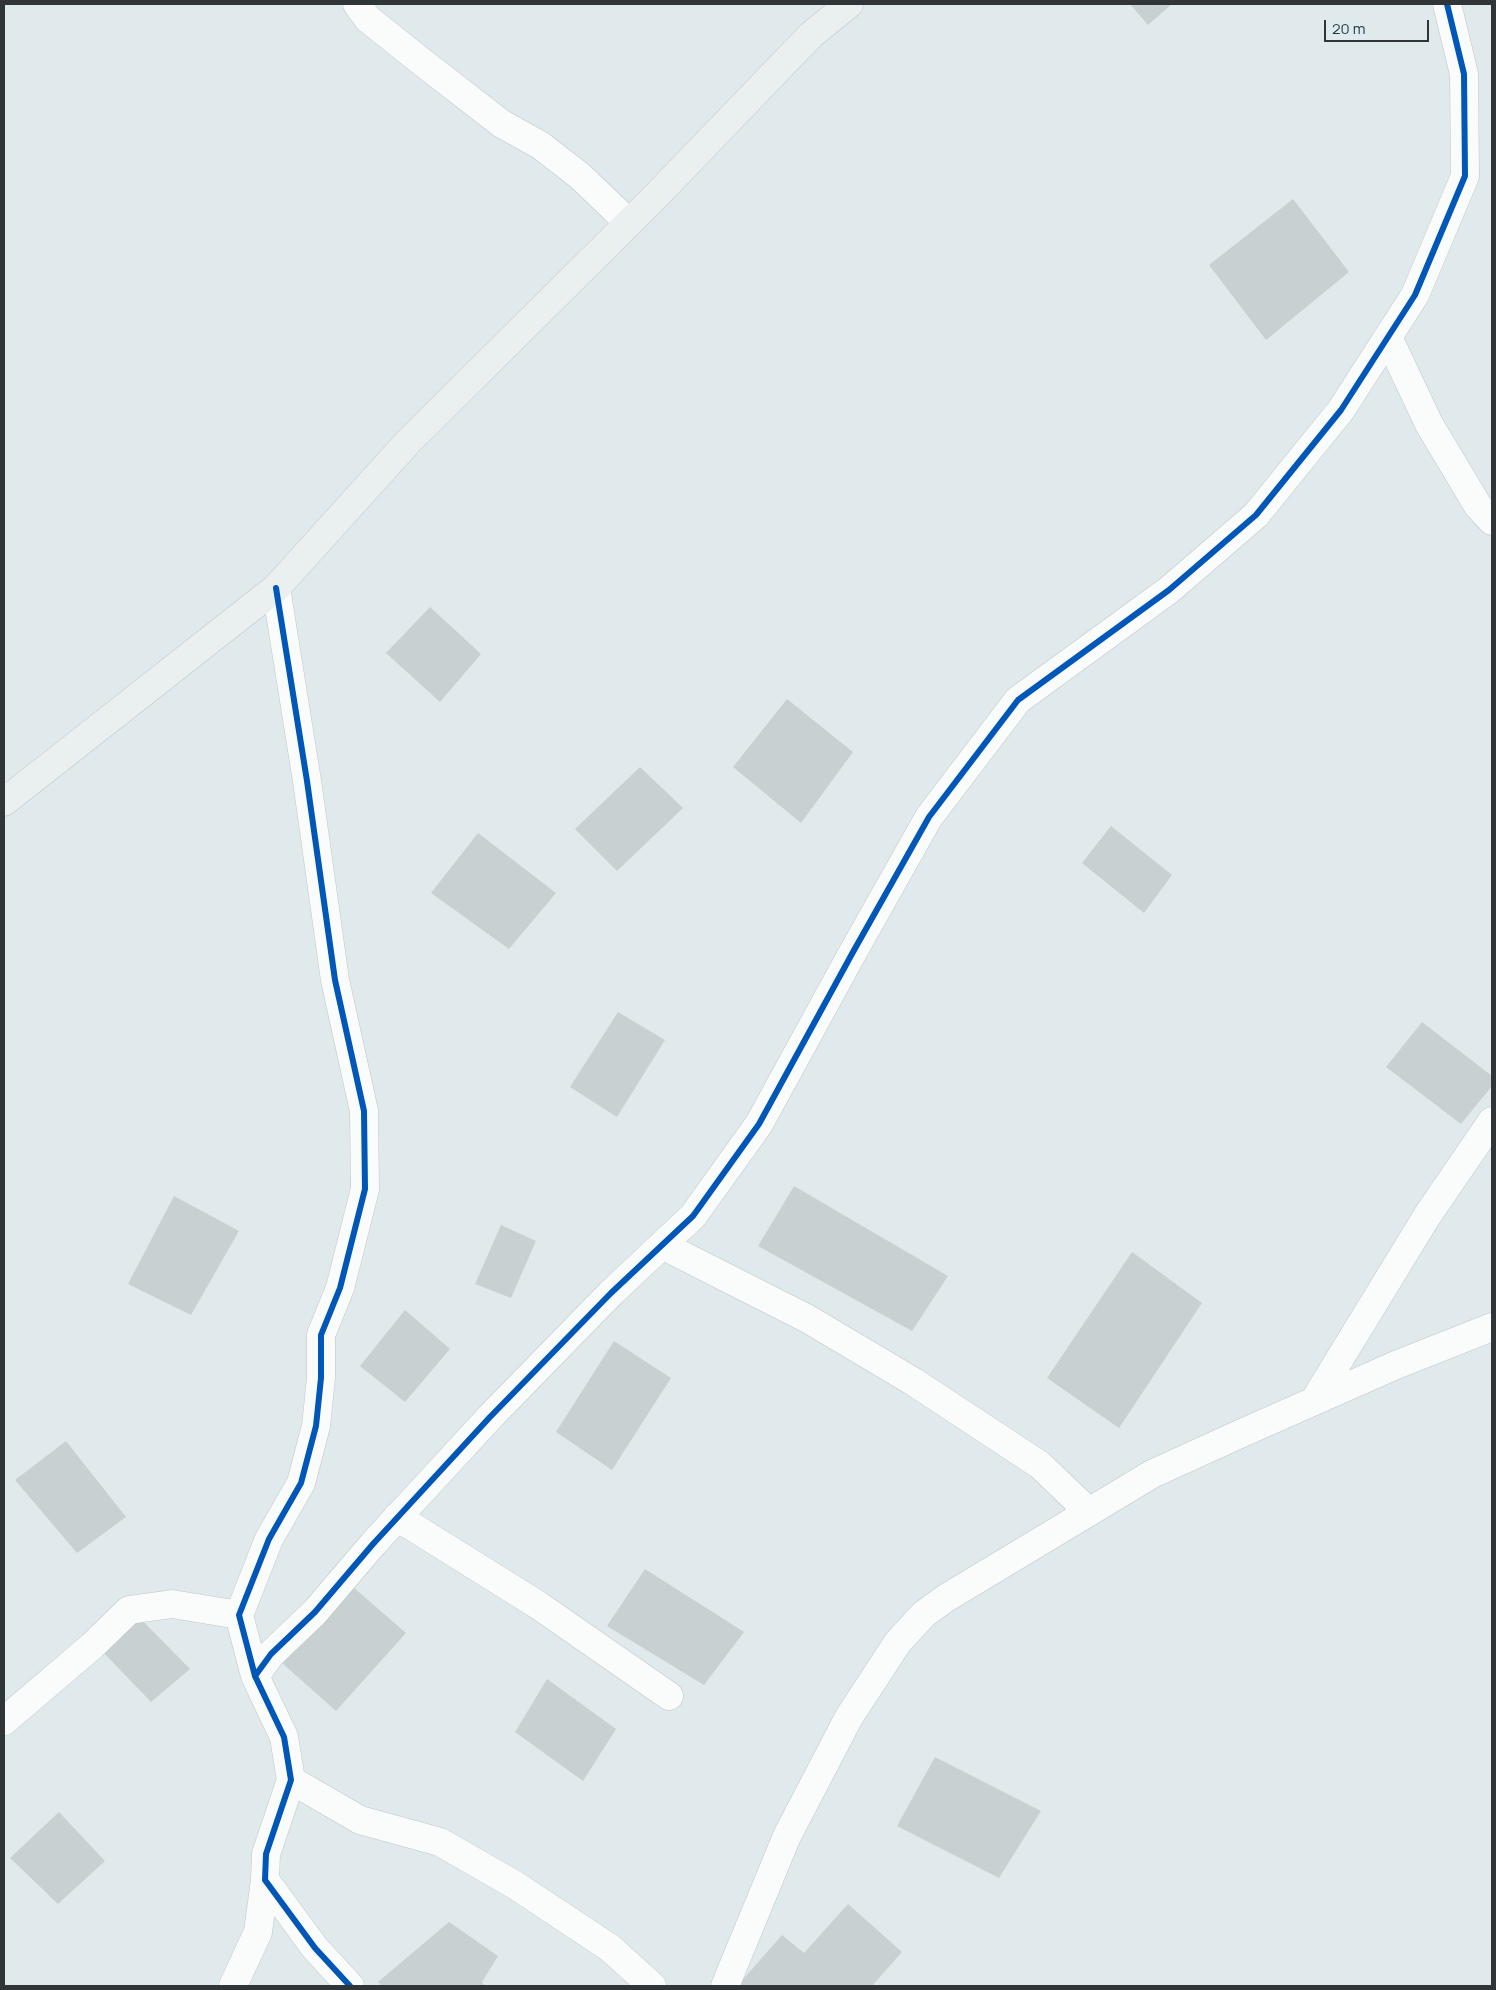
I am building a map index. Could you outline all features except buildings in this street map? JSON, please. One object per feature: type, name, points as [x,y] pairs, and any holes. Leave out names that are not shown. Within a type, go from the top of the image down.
[{"type":"street","points":[[357,4],[368,19],[502,124],[540,145],[580,176],[629,223]]},
{"type":"street","points":[[4,802],[276,588],[408,442],[629,223],[811,35],[849,4]]},
{"type":"street","points":[[254,1676],[271,1654],[315,1612],[398,1517],[490,1417],[611,1293],[693,1216],[759,1124],[929,817],[1018,700],[1169,590],[1256,515],[1341,410],[1415,295],[1465,176],[1464,74],[1447,4]]},
{"type":"street","points":[[1388,337],[1429,424],[1478,506],[1492,522]]},
{"type":"street","points":[[233,1986],[258,1932],[265,1880],[266,1854],[291,1780],[284,1737],[254,1676],[239,1615],[269,1538],[301,1482],[316,1426],[321,1378],[321,1335],[340,1288],[365,1190],[364,1112],[335,980],[307,781],[276,588]]},
{"type":"street","points":[[1314,1401],[1428,1216],[1492,1121]]},
{"type":"street","points":[[662,1245],[808,1319],[914,1382],[1040,1465],[1089,1512]]},
{"type":"street","points":[[725,1986],[787,1836],[849,1717],[898,1642],[924,1614],[946,1598],[1152,1474],[1396,1365],[1492,1328]]},
{"type":"street","points":[[398,1517],[538,1605],[669,1696]]},
{"type":"street","points":[[4,1721],[92,1646],[129,1610],[172,1604],[239,1615]]},
{"type":"street","points":[[291,1780],[360,1820],[440,1842],[515,1884],[610,1948],[652,1986]]},
{"type":"street","points":[[265,1880],[315,1948],[350,1986]]},
{"type":"cycle path","points":[[255,1676],[271,1654],[315,1612],[373,1544],[490,1417],[611,1293],[693,1216],[759,1124],[929,817],[1018,700],[1169,590],[1256,515],[1341,410],[1415,295],[1465,176],[1464,74],[1447,4]]},
{"type":"cycle path","points":[[276,588],[307,781],[335,980],[364,1111],[365,1189],[340,1288],[321,1335],[321,1378],[316,1426],[301,1483],[269,1539],[239,1615],[255,1676],[284,1737],[291,1780],[266,1854],[265,1880],[315,1948],[350,1986]]}]
